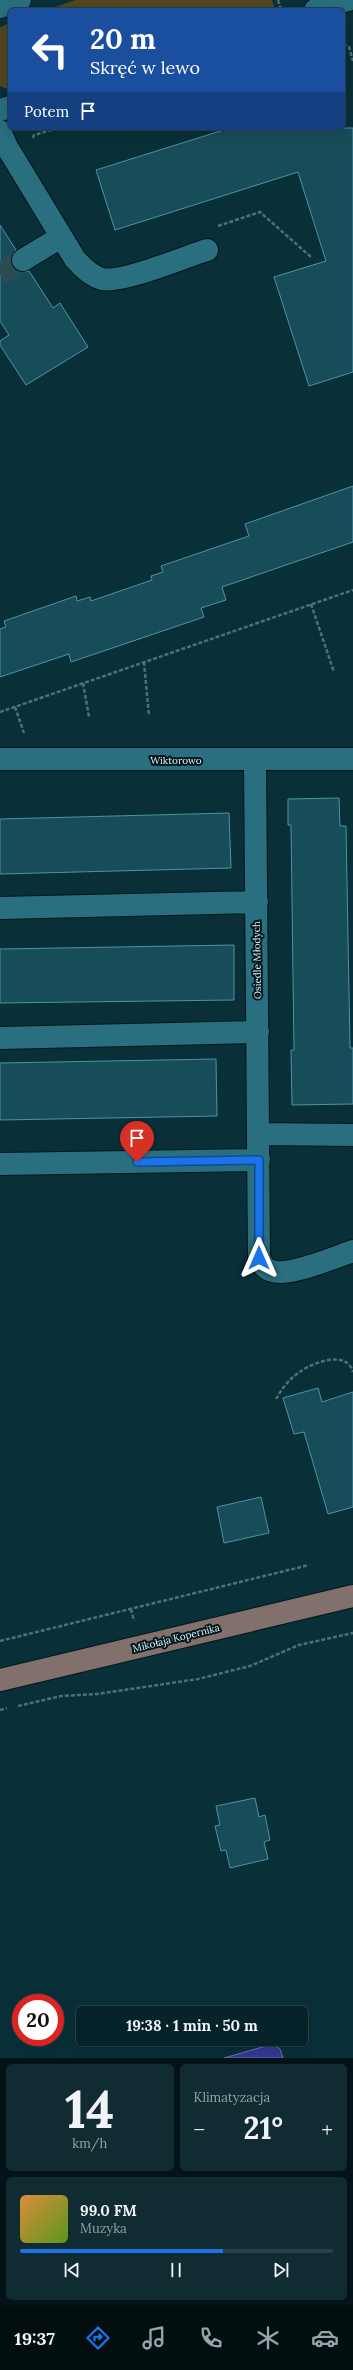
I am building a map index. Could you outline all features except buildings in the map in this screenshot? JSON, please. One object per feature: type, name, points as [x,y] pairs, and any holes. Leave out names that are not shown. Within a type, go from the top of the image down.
[{"type":"main road","name":"Mikołaja Kopernika","points":[[0,1680],[353,1596]]},
{"type":"street","points":[[0,7],[20,0]]},
{"type":"street","points":[[322,8],[348,0]]},
{"type":"street","points":[[0,131],[7,147],[75,259],[88,272],[102,279],[125,277],[207,250]]},
{"type":"street","points":[[23,260],[61,236]]},
{"type":"street","name":"Wiktorowo","points":[[0,759],[353,759]]},
{"type":"street","name":"Osiedle Młodych","points":[[255,760],[259,1258],[264,1267],[273,1272],[285,1272],[353,1251]]},
{"type":"street","points":[[0,908],[256,902]]},
{"type":"street","points":[[0,1038],[258,1032]]},
{"type":"street","points":[[259,1134],[353,1135]]},
{"type":"street","points":[[0,1164],[259,1160]]},
{"type":"path","points":[[345,45],[349,47],[353,60]]},
{"type":"path","points":[[32,140],[34,135],[51,130]]},
{"type":"path","points":[[215,227],[260,212],[311,257]]},
{"type":"path","points":[[0,712],[353,590]]},
{"type":"path","points":[[311,604],[334,672]]},
{"type":"path","points":[[144,662],[149,716]]},
{"type":"path","points":[[83,683],[89,717]]},
{"type":"path","points":[[276,1399],[286,1384],[301,1371],[318,1363],[337,1360],[345,1362],[352,1367],[353,1372]]},
{"type":"path","points":[[0,1641],[309,1565]]},
{"type":"path","points":[[0,1710],[61,1696],[97,1694],[198,1679],[250,1666],[299,1645],[353,1633]]},
{"type":"shaded area","points":[[75,0],[272,0],[275,8],[53,8]]},
{"type":"shaded area","points":[[8,24],[8,89],[0,86],[0,27]]},
{"type":"shaded area","points":[[266,2046],[276,2046],[280,2049],[283,2058],[224,2058]]},
{"type":"tunnel","points":[[0,274],[23,260]]},
{"type":"route","points":[[137,1162],[259,1160],[259,1258]]}]
